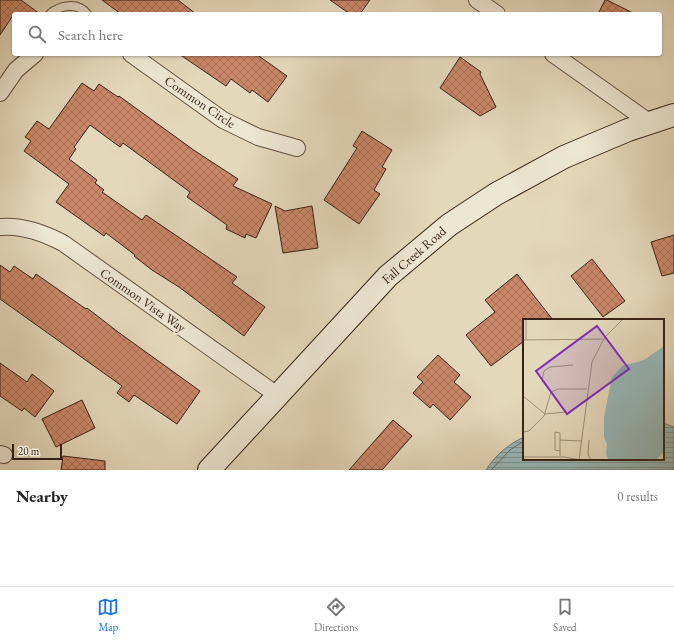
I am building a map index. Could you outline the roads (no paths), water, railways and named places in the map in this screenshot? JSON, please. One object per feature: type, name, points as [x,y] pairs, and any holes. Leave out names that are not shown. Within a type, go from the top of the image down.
[{"type":"main road","name":"Fall Creek Road","points":[[209,470],[388,276],[449,225],[496,194],[564,157],[599,141],[650,122],[674,115]]},
{"type":"street","points":[[478,0],[494,12]]},
{"type":"street","points":[[0,93],[16,70],[33,56]]},
{"type":"street","name":"Common Circle","points":[[134,56],[223,120],[258,137],[297,148]]},
{"type":"street","points":[[556,56],[650,122]]},
{"type":"street","name":"Common Vista Way","points":[[0,227],[25,228],[48,235],[63,243],[277,395]]},
{"type":"lane","points":[[52,12],[56,9],[70,6],[79,8],[84,12]]},
{"type":"water","points":[[664,423],[674,427],[674,470],[486,470],[503,450],[523,438],[523,460],[664,460]]}]
